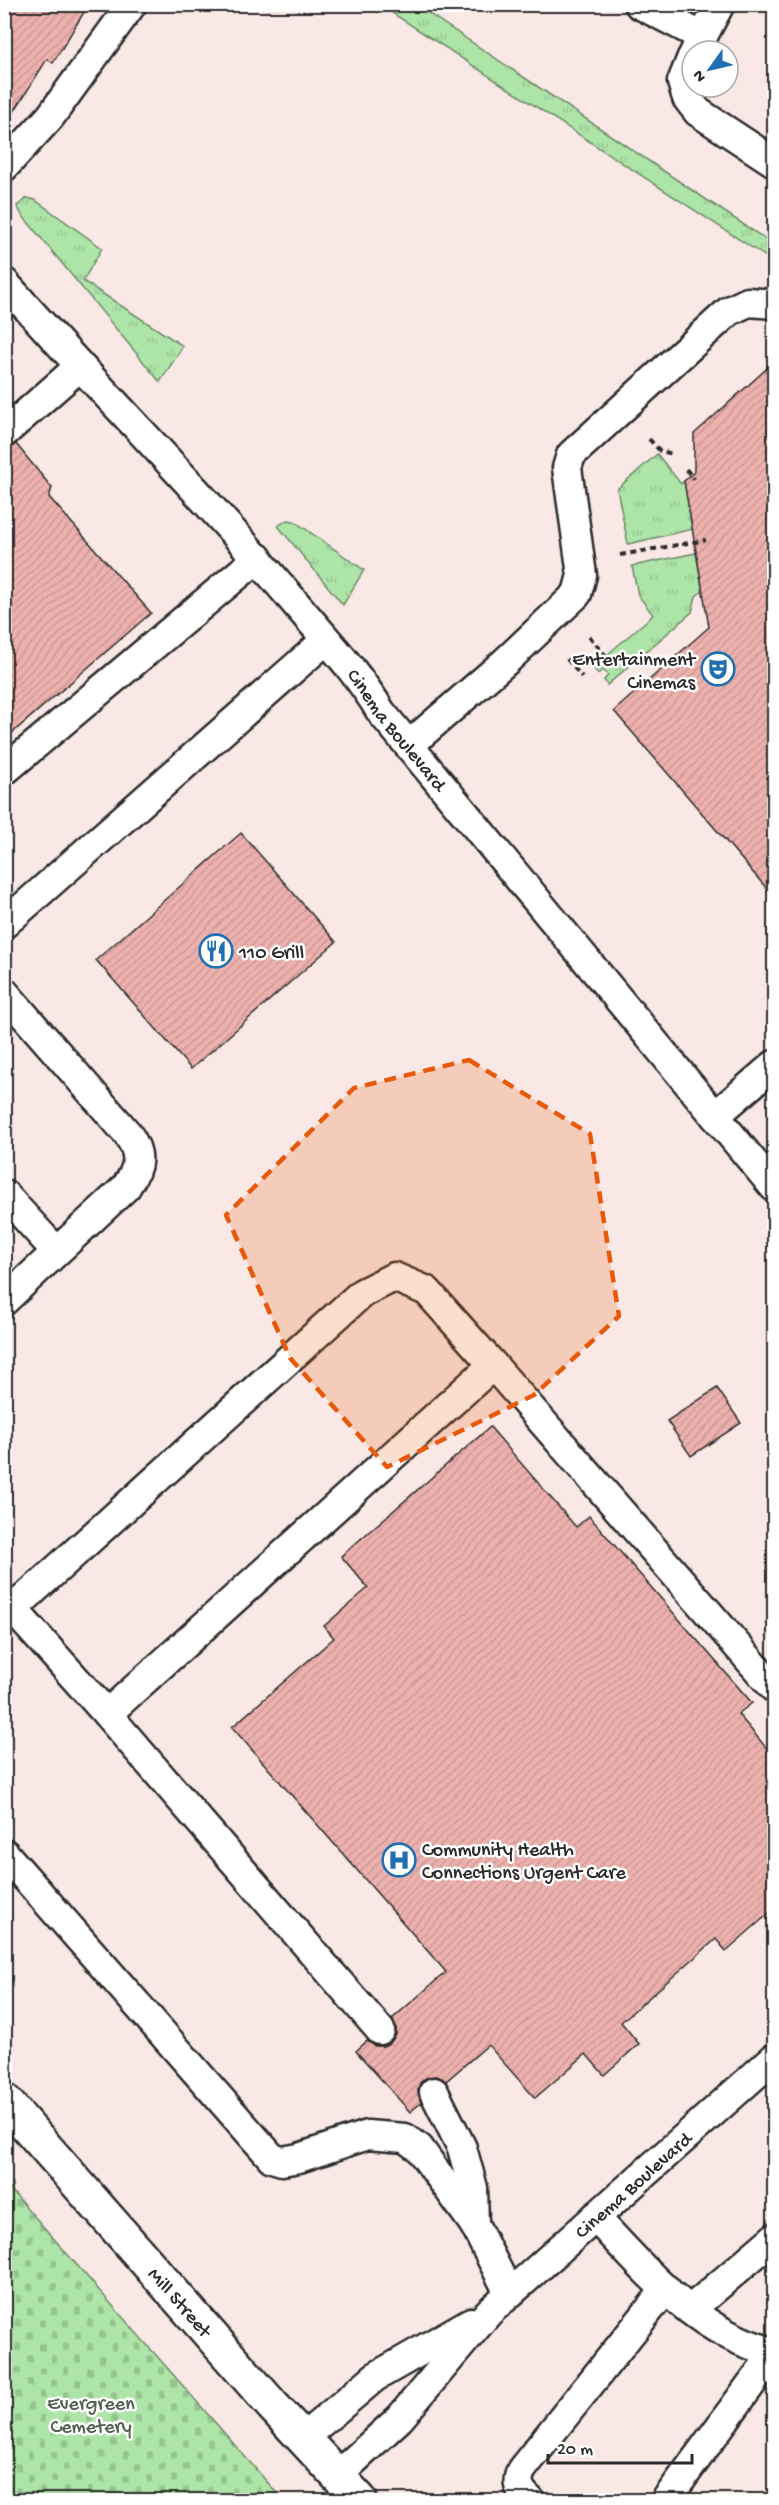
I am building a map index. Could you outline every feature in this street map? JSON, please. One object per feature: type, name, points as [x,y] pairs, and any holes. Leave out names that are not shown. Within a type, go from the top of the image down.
[{"type":"main road","name":"Mill Street","points":[[4,2100],[360,2500]]},
{"type":"lane","points":[[9,152],[50,117],[132,4]]},
{"type":"lane","points":[[639,4],[685,39]]},
{"type":"lane","points":[[702,39],[720,4]]},
{"type":"lane","points":[[688,99],[698,112],[774,162]]},
{"type":"lane","name":"Cinema Boulevard","points":[[4,282],[79,367],[258,558],[365,686],[381,712],[774,1187]]},
{"type":"lane","points":[[410,746],[505,662],[577,594],[582,575],[567,468],[571,455],[729,311],[748,302],[774,304]]},
{"type":"lane","points":[[4,433],[79,367]]},
{"type":"lane","points":[[4,771],[258,558]]},
{"type":"lane","points":[[4,924],[326,640]]},
{"type":"lane","points":[[4,992],[127,1133],[135,1144],[138,1158],[136,1172],[126,1187],[4,1301]]},
{"type":"lane","points":[[715,1116],[774,1065]]},
{"type":"lane","points":[[4,1194],[56,1251]]},
{"type":"lane","points":[[380,2030],[107,1714],[9,1613],[362,1293],[394,1277],[427,1292],[774,1688]]},
{"type":"lane","points":[[107,1714],[493,1365]]},
{"type":"lane","points":[[4,1853],[272,2158],[282,2161],[367,2135],[405,2138],[419,2148],[474,2224]]},
{"type":"lane","name":"Cinema Boulevard","points":[[499,2302],[774,2058]]},
{"type":"lane","points":[[434,2092],[462,2148],[473,2188],[474,2224],[499,2302]]},
{"type":"lane","points":[[595,2217],[690,2310],[727,2335],[774,2352],[666,2500]]},
{"type":"lane","points":[[690,2310],[774,2238]]},
{"type":"lane","points":[[530,2500],[518,2485],[522,2469],[666,2289]]},
{"type":"lane","points":[[303,2438],[375,2377],[499,2302]]},
{"type":"lane","points":[[337,2476],[400,2418],[499,2302]]},
{"type":"path","points":[[686,469],[694,479]]},
{"type":"path","points":[[647,551],[706,540]]},
{"type":"highlighted area","points":[[469,1060],[590,1134],[619,1316],[534,1395],[387,1467],[290,1358],[226,1215],[354,1088]]},
{"type":"green space","points":[[380,5],[416,5],[774,245],[774,262]]},
{"type":"green space","points":[[27,198],[35,200],[102,248],[83,281],[183,346],[160,382],[22,215],[17,206]]},
{"type":"green space","points":[[657,454],[681,484],[684,481],[693,529],[628,544],[617,489]]},
{"type":"green space","points":[[287,520],[294,521],[364,570],[343,605],[278,526]]},
{"type":"green space","points":[[696,553],[703,591],[696,596],[692,612],[607,685],[604,680],[608,675],[603,670],[598,674],[593,667],[653,615],[638,595],[632,566]]},
{"type":"green space","name":"Evergreen Cemetery","points":[[5,2183],[283,2500],[5,2500]]},
{"type":"building","points":[[4,4],[89,4],[53,63],[47,59],[4,128]]},
{"type":"building","name":"Entertainment Cinemas","points":[[774,362],[774,897],[614,711],[709,627],[684,481],[694,472],[694,434]]},
{"type":"building","points":[[16,444],[52,488],[49,497],[151,613],[4,740],[4,449]]},
{"type":"building","name":"110 Grill","points":[[241,833],[336,942],[191,1069],[96,960]]},
{"type":"building","points":[[717,1388],[741,1423],[691,1456],[667,1421]]},
{"type":"building","points":[[490,1427],[576,1527],[589,1516],[752,1703],[738,1714],[774,1757],[774,1909],[726,1951],[716,1939],[621,2022],[639,2044],[604,2075],[586,2054],[535,2098],[488,2045],[446,2081],[436,2076],[426,2078],[420,2083],[418,2090],[421,2103],[410,2112],[356,2051],[367,2041],[375,2046],[390,2043],[396,2035],[396,2026],[392,2019],[446,1972],[232,1727],[334,1638],[324,1626],[368,1588],[341,1556]]},
{"type":"place","name":"Entertainment Cinemas","points":[[718,669]]},
{"type":"place","name":"110 Grill","points":[[216,951]]},
{"type":"place","name":"Community Health Connections Urgent Care","points":[[399,1860]]}]
